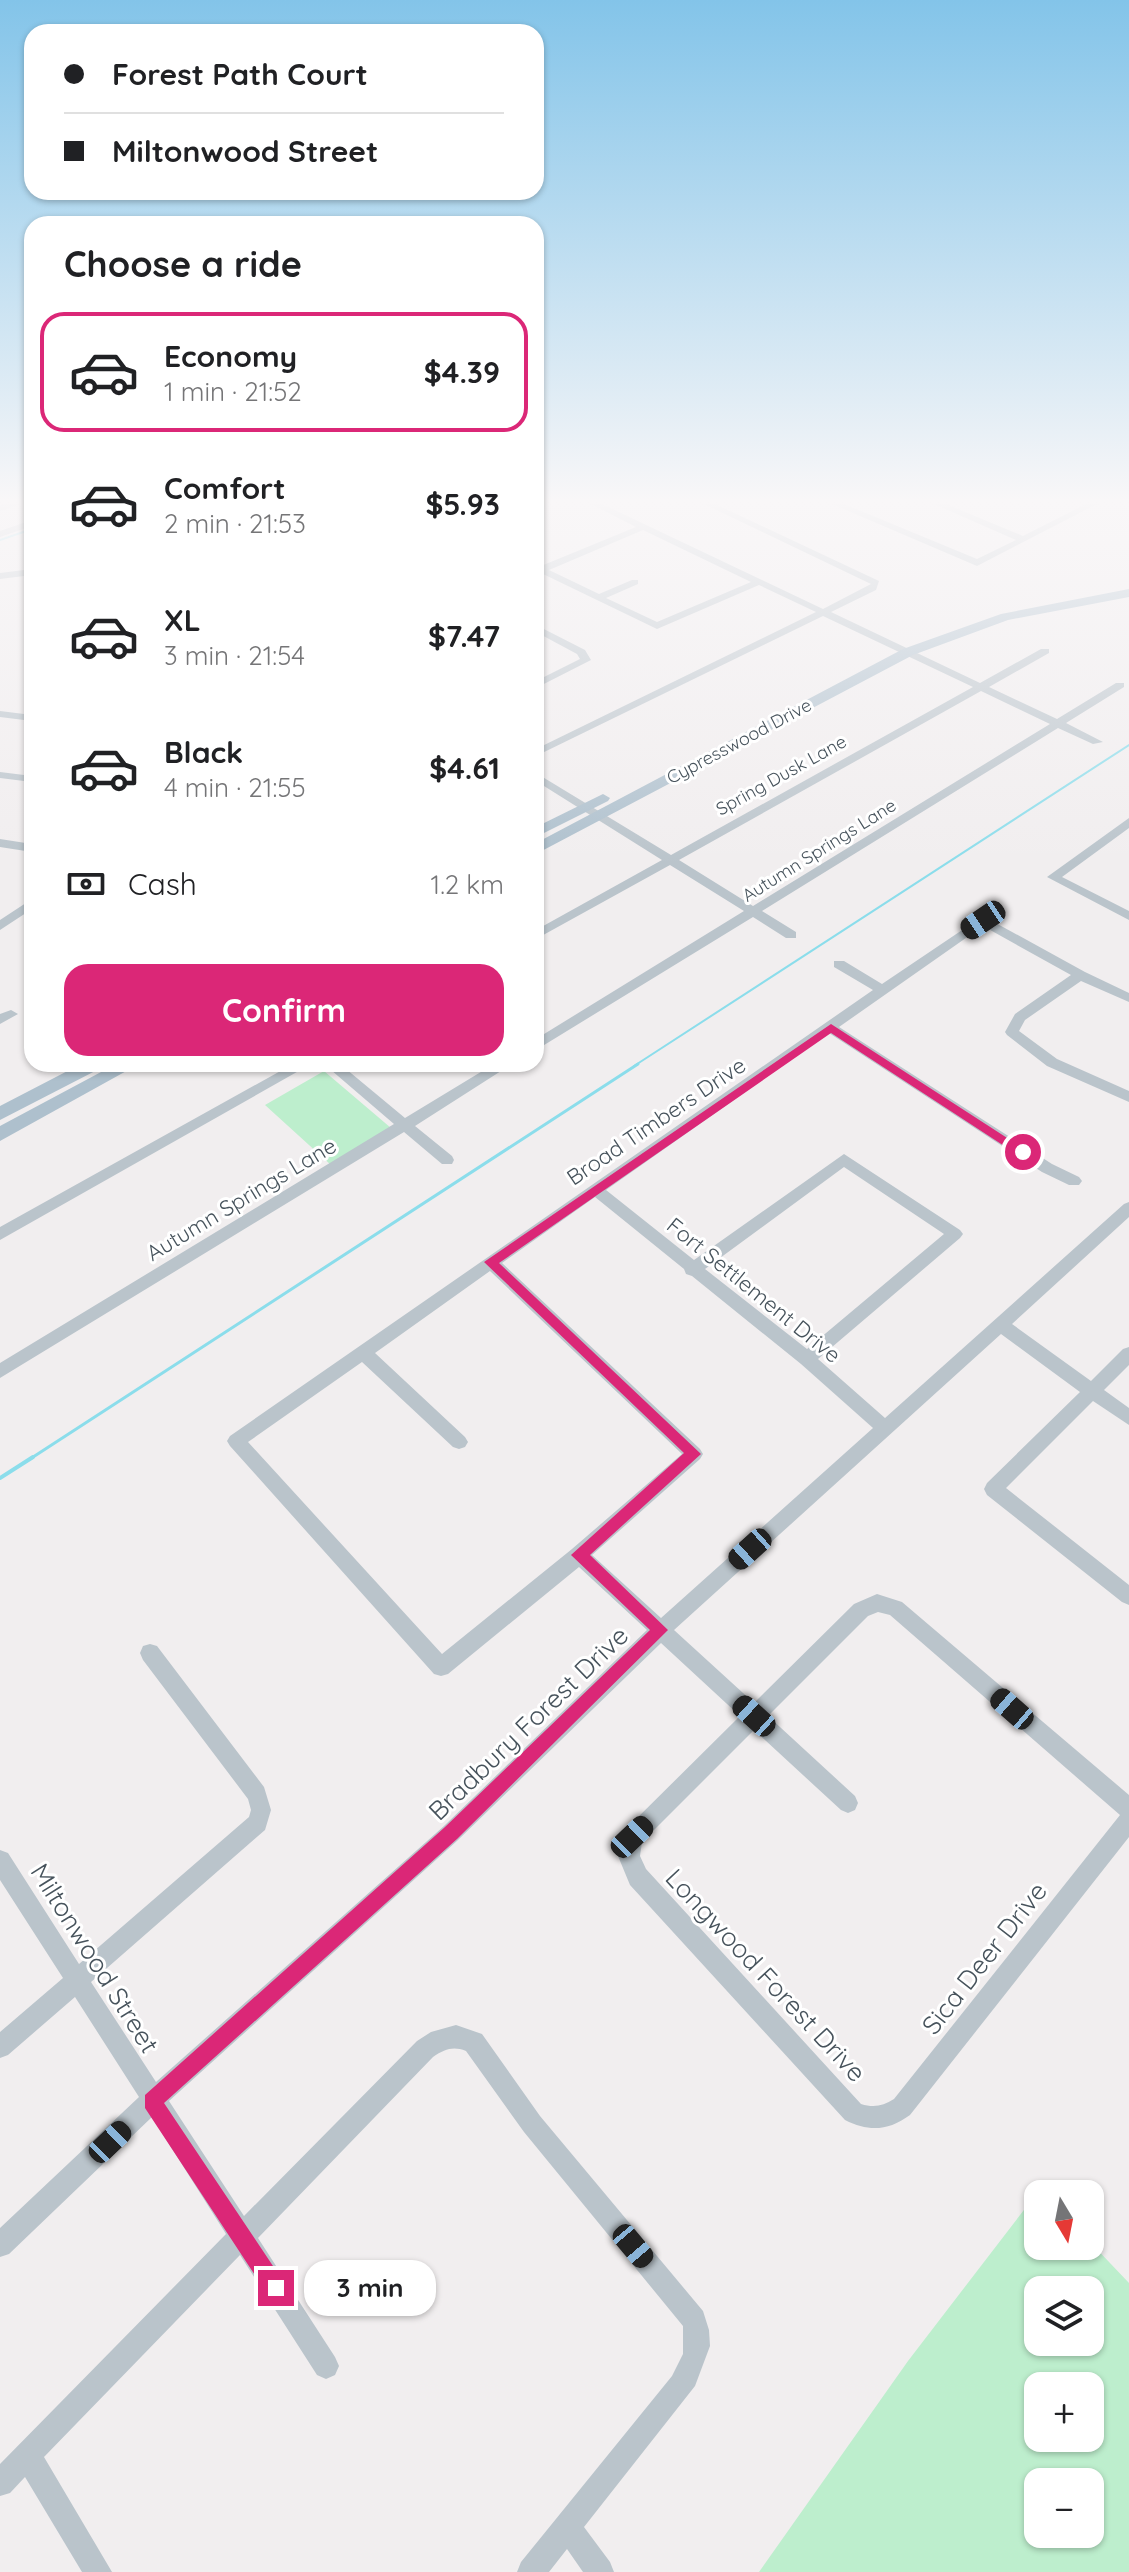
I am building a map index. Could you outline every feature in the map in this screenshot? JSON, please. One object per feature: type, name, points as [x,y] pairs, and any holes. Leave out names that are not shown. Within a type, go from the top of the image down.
[{"type":"main road","name":"Cypresswood Drive","points":[[762,722],[894,646],[952,624]]},
{"type":"main road","name":"Cypresswood Drive","points":[[544,830],[594,810],[762,722],[908,652],[977,624]]},
{"type":"main road","name":"Cypresswood Drive","points":[[544,844],[594,810]]},
{"type":"main road","points":[[0,1114],[80,1072]]},
{"type":"main road","points":[[0,1134],[115,1072]]},
{"type":"street","points":[[544,749],[800,624]]},
{"type":"street","points":[[847,624],[1097,742]]},
{"type":"street","points":[[544,633],[586,660],[544,681]]},
{"type":"street","name":"Spring Dusk Lane","points":[[544,931],[1045,651]]},
{"type":"street","name":"Autumn Springs Lane","points":[[544,1040],[1120,685]]},
{"type":"street","points":[[0,714],[24,717]]},
{"type":"street","points":[[0,775],[24,778]]},
{"type":"street","points":[[544,781],[791,935]]},
{"type":"street","points":[[1127,827],[1053,877],[1129,916]]},
{"type":"street","points":[[0,843],[24,847]]},
{"type":"street","points":[[5,923],[24,909]]},
{"type":"street","name":"Broad Timbers Drive","points":[[579,1555],[441,1667],[236,1441],[983,920],[1080,975]]},
{"type":"street","points":[[839,964],[882,990]]},
{"type":"street","points":[[1129,998],[1080,975],[1020,1017],[1012,1032],[1027,1046],[1073,1074],[1129,1097]]},
{"type":"street","points":[[831,1028],[1047,1168],[1074,1181]]},
{"type":"street","points":[[0,1234],[290,1072]]},
{"type":"street","points":[[341,1072],[447,1160]]},
{"type":"street","name":"Autumn Springs Lane","points":[[0,1371],[492,1072]]},
{"type":"street","points":[[692,1270],[844,1159],[955,1234],[807,1359]]},
{"type":"street","name":"Fort Settlement Drive","points":[[595,1189],[692,1270],[807,1359],[883,1427]]},
{"type":"street","name":"Bradbury Forest Drive","points":[[0,2245],[152,2101],[451,1833],[661,1630],[1129,1208]]},
{"type":"street","points":[[490,1262],[694,1454],[579,1555],[848,1803]]},
{"type":"street","points":[[1000,1324],[1129,1418]]},
{"type":"street","points":[[363,1352],[459,1442]]},
{"type":"street","points":[[1129,1354],[993,1489],[1129,1596]]},
{"type":"street","points":[[754,1716],[861,1610],[877,1603],[895,1608],[1129,1809]]},
{"type":"street","points":[[0,2047],[252,1830],[261,1810],[257,1794],[150,1653]]},
{"type":"street","name":"Longwood Forest Drive","points":[[754,1716],[632,1837],[629,1856],[638,1877],[853,2112],[875,2119]]},
{"type":"street","name":"Sica Deer Drive","points":[[875,2119],[891,2116],[902,2107],[1129,1820]]},
{"type":"street","name":"Miltonwood Street","points":[[0,1861],[152,2101],[326,2366]]},
{"type":"street","points":[[0,2483],[425,2049],[439,2040],[456,2036],[474,2042],[532,2124],[694,2320],[698,2334],[698,2357],[681,2385],[531,2572]]},
{"type":"street","points":[[27,2455],[98,2572]]},
{"type":"street","points":[[567,2527],[600,2572]]},
{"type":"green space","points":[[325,1072],[391,1128],[331,1165],[265,1105]]},
{"type":"green space","points":[[1024,2210],[1024,2260],[1104,2260],[1104,2257],[1129,2283],[1129,2572],[759,2572],[908,2361]]},
{"type":"waterway","points":[[634,1066],[1129,745]]},
{"type":"waterway","points":[[30,1459],[638,1064]]},
{"type":"waterway","points":[[0,1478],[33,1457]]},
{"type":"route","points":[[276,2288],[152,2101],[451,1833],[661,1630],[579,1555],[694,1454],[490,1262],[831,1028],[1023,1152]]}]
